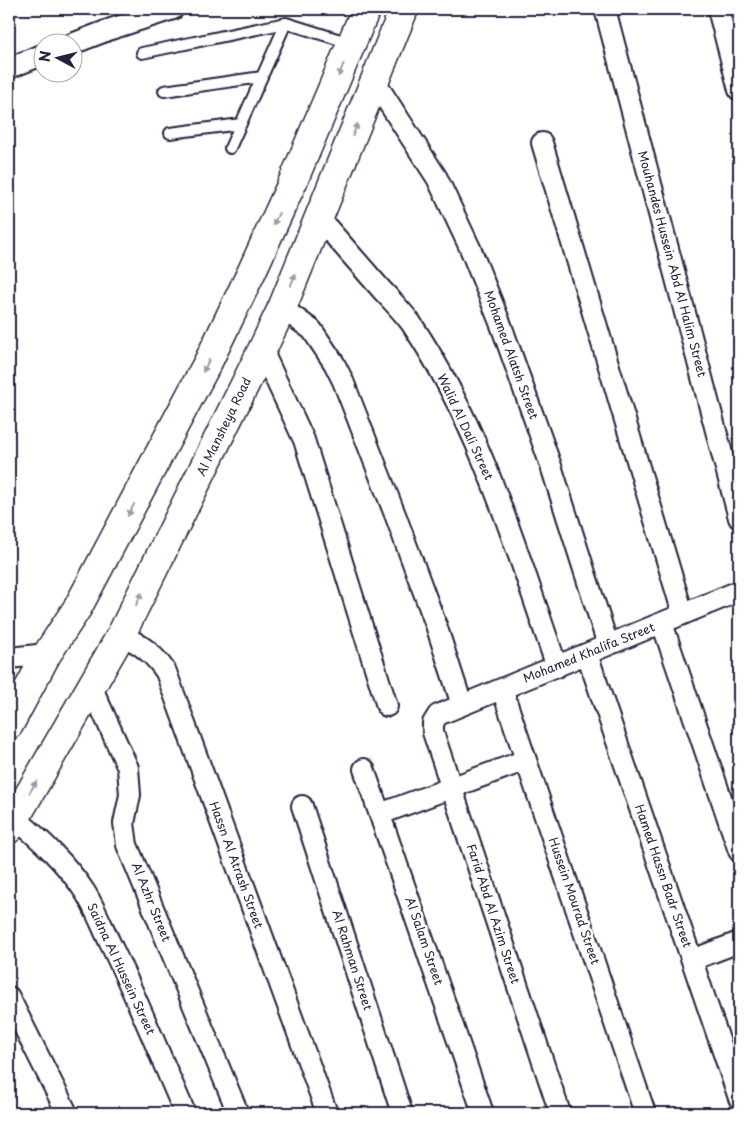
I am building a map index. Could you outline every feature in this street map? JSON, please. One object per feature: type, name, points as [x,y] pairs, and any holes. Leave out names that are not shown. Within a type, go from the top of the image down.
[{"type":"street","points":[[82,40],[173,9]]},
{"type":"street","points":[[9,725],[47,654],[78,607],[208,362],[294,179],[366,9]]},
{"type":"street","name":"Al Mansheya Road","points":[[12,823],[121,635],[262,350],[282,308],[404,9]]},
{"type":"street","name":"Mouhandes Hussein Abd Al Halim Street","points":[[605,9],[739,518]]},
{"type":"street","points":[[718,9],[739,90]]},
{"type":"street","points":[[9,68],[32,59]]},
{"type":"street","name":"Mohamed Alatsh Street","points":[[375,82],[437,178],[470,248],[501,325],[552,466],[608,645]]},
{"type":"street","points":[[542,143],[683,614]]},
{"type":"street","name":"Walid Al Dali Street","points":[[319,218],[410,322],[458,405],[484,461],[557,666]]},
{"type":"street","points":[[282,308],[312,330],[334,363],[343,381],[436,625],[462,705]]},
{"type":"street","points":[[262,350],[304,440],[387,706]]},
{"type":"street","name":"Mohamed Khalifa Street","points":[[438,715],[683,614],[738,595]]},
{"type":"street","points":[[662,623],[739,851]]},
{"type":"street","name":"Hassn Al Atrash Street","points":[[121,635],[147,649],[158,659],[166,672],[326,1113]]},
{"type":"street","points":[[9,658],[47,654]]},
{"type":"street","name":"Hamed Hassn Badr Street","points":[[587,654],[739,1098]]},
{"type":"street","name":"Al Azhr Street","points":[[92,688],[128,768],[130,795],[124,823],[128,844],[238,1113]]},
{"type":"street","name":"Hussein Mourad Street","points":[[502,689],[645,1113]]},
{"type":"street","name":"Farid Abd Al Azim Street","points":[[438,715],[433,722],[433,732],[560,1113]]},
{"type":"street","points":[[380,814],[526,760]]},
{"type":"street","name":"Al Salam Street","points":[[364,769],[483,1113]]},
{"type":"street","name":"Al Rahman Street","points":[[302,806],[402,1113]]},
{"type":"street","name":"Saidna Al Hussein Street","points":[[12,823],[35,834],[70,872],[86,894],[118,959],[184,1113]]},
{"type":"street","points":[[692,960],[739,942]]},
{"type":"street","points":[[9,997],[67,1113]]},
{"type":"lane","points":[[142,53],[286,23],[351,44]]},
{"type":"lane","points":[[230,148],[286,23]]},
{"type":"lane","points":[[164,91],[262,77]]},
{"type":"lane","points":[[170,133],[241,124]]}]
